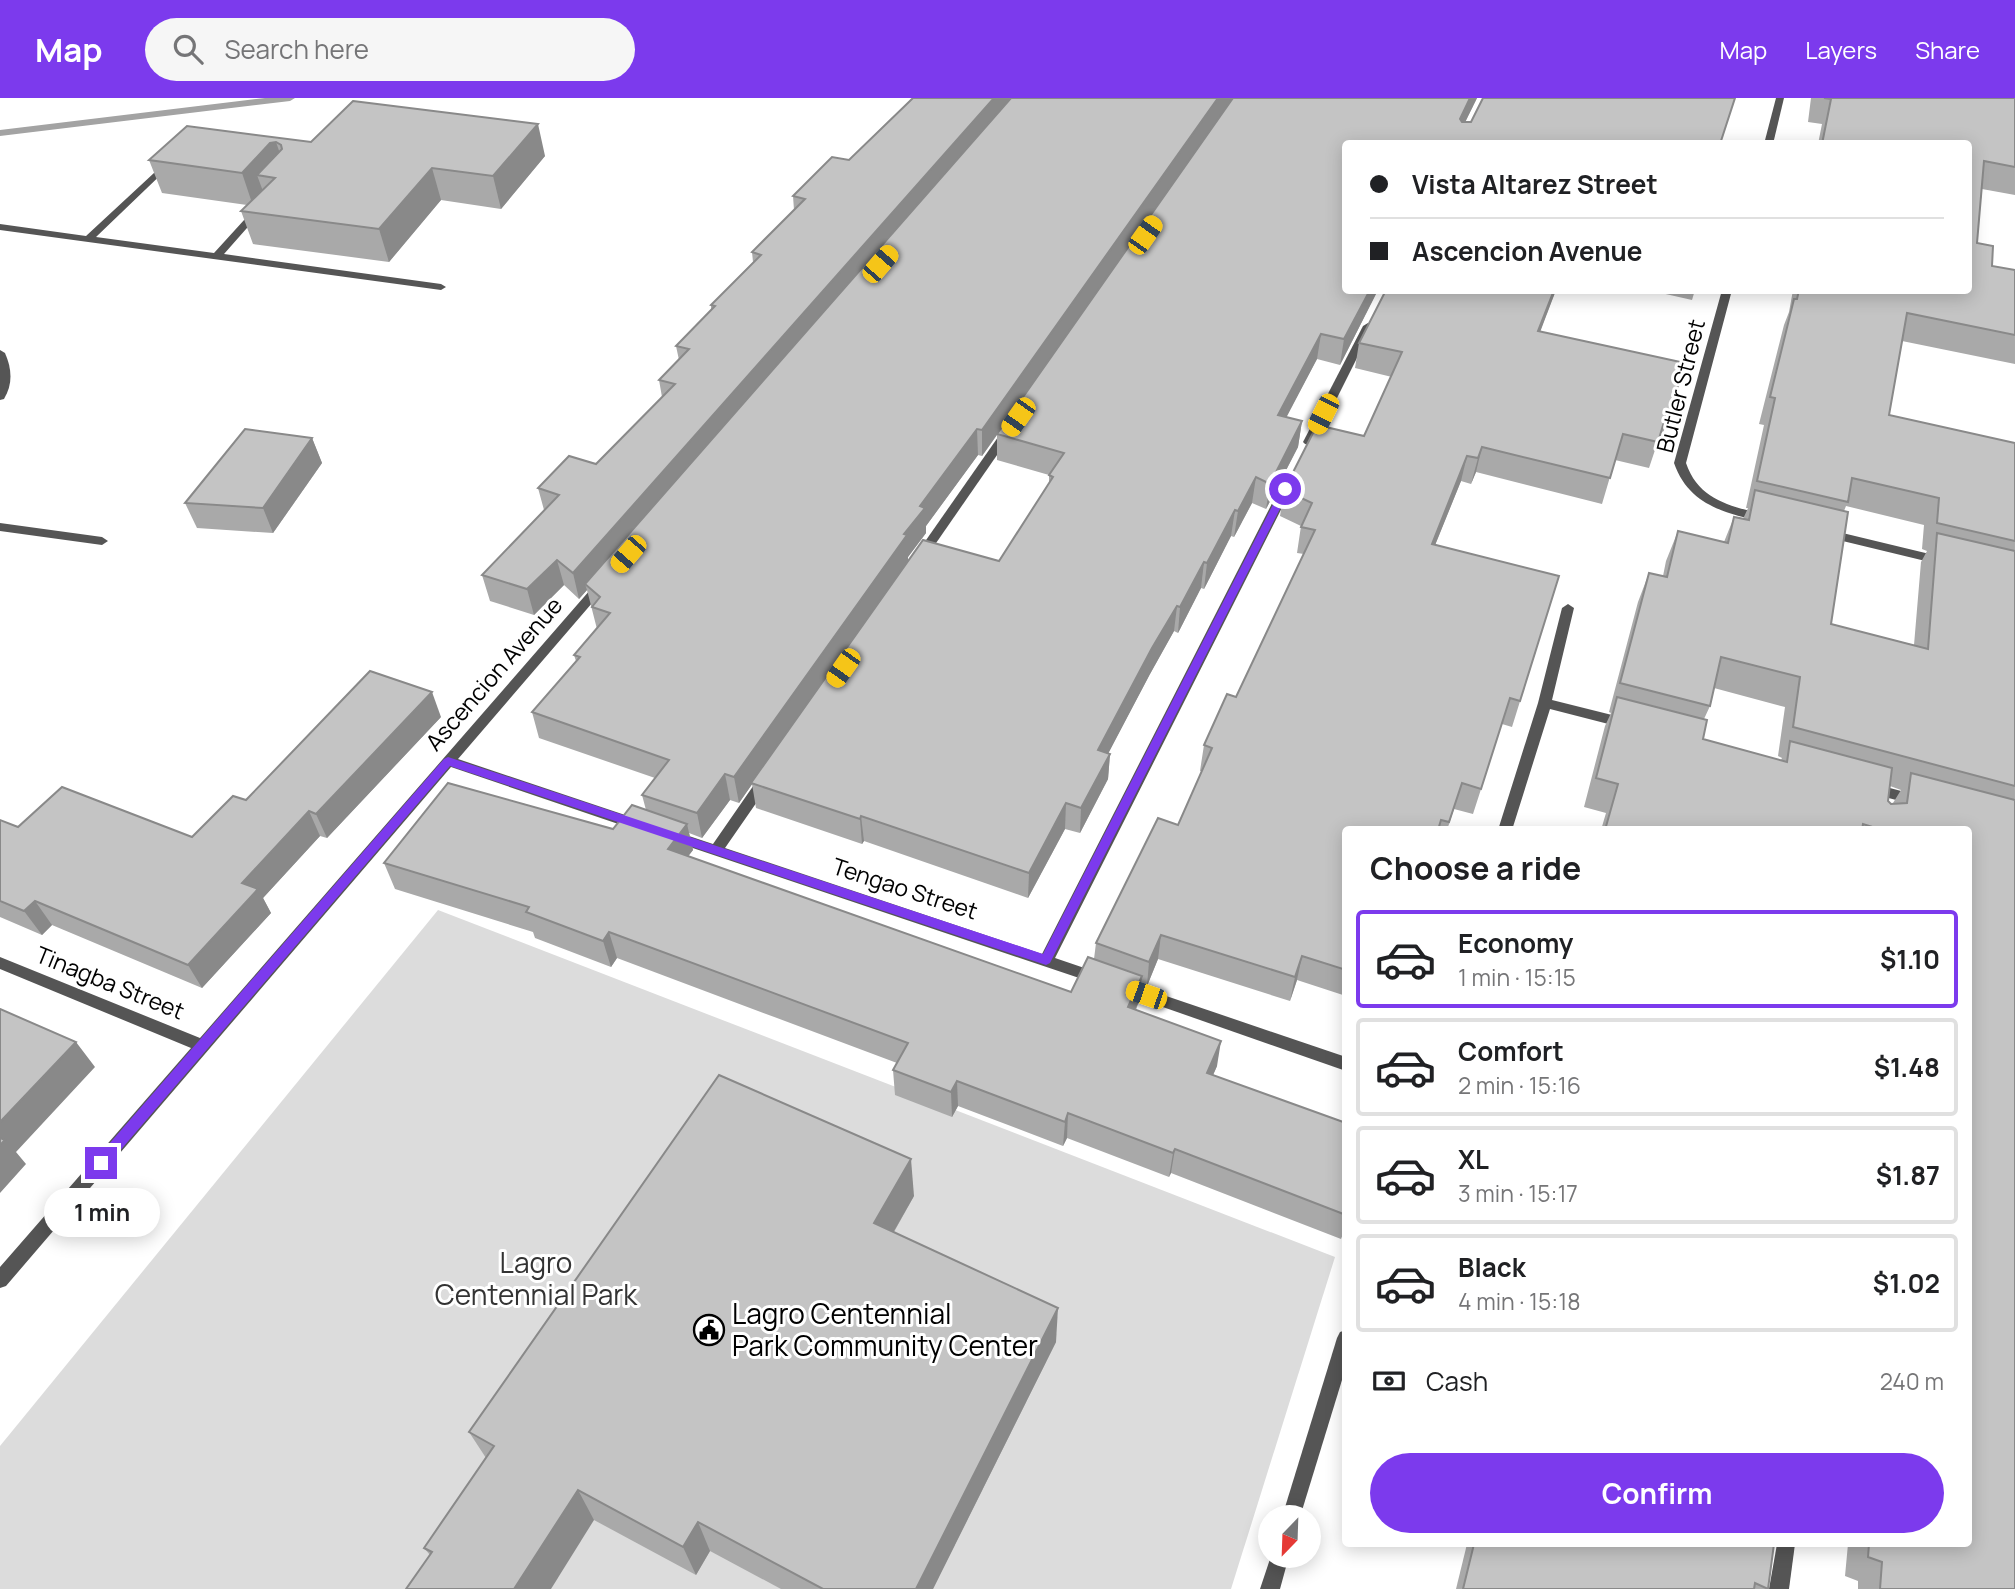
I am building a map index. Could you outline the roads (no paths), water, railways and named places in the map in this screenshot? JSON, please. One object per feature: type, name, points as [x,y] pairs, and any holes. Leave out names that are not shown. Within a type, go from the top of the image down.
[{"type":"street","points":[[1769,140],[1780,98]]},
{"type":"street","points":[[88,239],[171,161]]},
{"type":"street","points":[[217,256],[269,198]]},
{"type":"street","points":[[0,227],[441,287]]},
{"type":"street","name":"Butler Street","points":[[1726,294],[1680,463],[1683,476],[1691,489],[1714,504],[1780,522]]},
{"type":"street","points":[[1304,452],[1373,315]]},
{"type":"street","points":[[0,353],[6,367],[4,391],[0,397]]},
{"type":"street","points":[[915,565],[1018,417]]},
{"type":"street","points":[[1046,960],[1298,464]]},
{"type":"street","points":[[0,527],[102,541]]},
{"type":"street","points":[[1807,529],[1950,563]]},
{"type":"street","name":"Ascencion Avenue","points":[[0,1279],[612,572]]},
{"type":"street","points":[[1505,826],[1545,702],[1568,608]]},
{"type":"street","points":[[1545,702],[1637,727]]},
{"type":"street","name":"Tengao Street","points":[[448,761],[1046,960],[1342,1064]]},
{"type":"street","points":[[716,850],[772,771]]},
{"type":"street","points":[[1859,785],[1884,799],[1924,802]]},
{"type":"street","name":"Tinagba Street","points":[[0,963],[202,1046]]},
{"type":"street","points":[[1295,1505],[1342,1351]]},
{"type":"street","points":[[1780,1589],[1786,1547]]},
{"type":"street","points":[[1269,1589],[1276,1568]]},
{"type":"waterway","points":[[0,133],[290,98]]},
{"type":"place","name":"Lagro Centennial Park Community Center","points":[[709,1330]]},
{"type":"park label","name":"Lagro Centennial Park","points":[[536,1279]]}]
